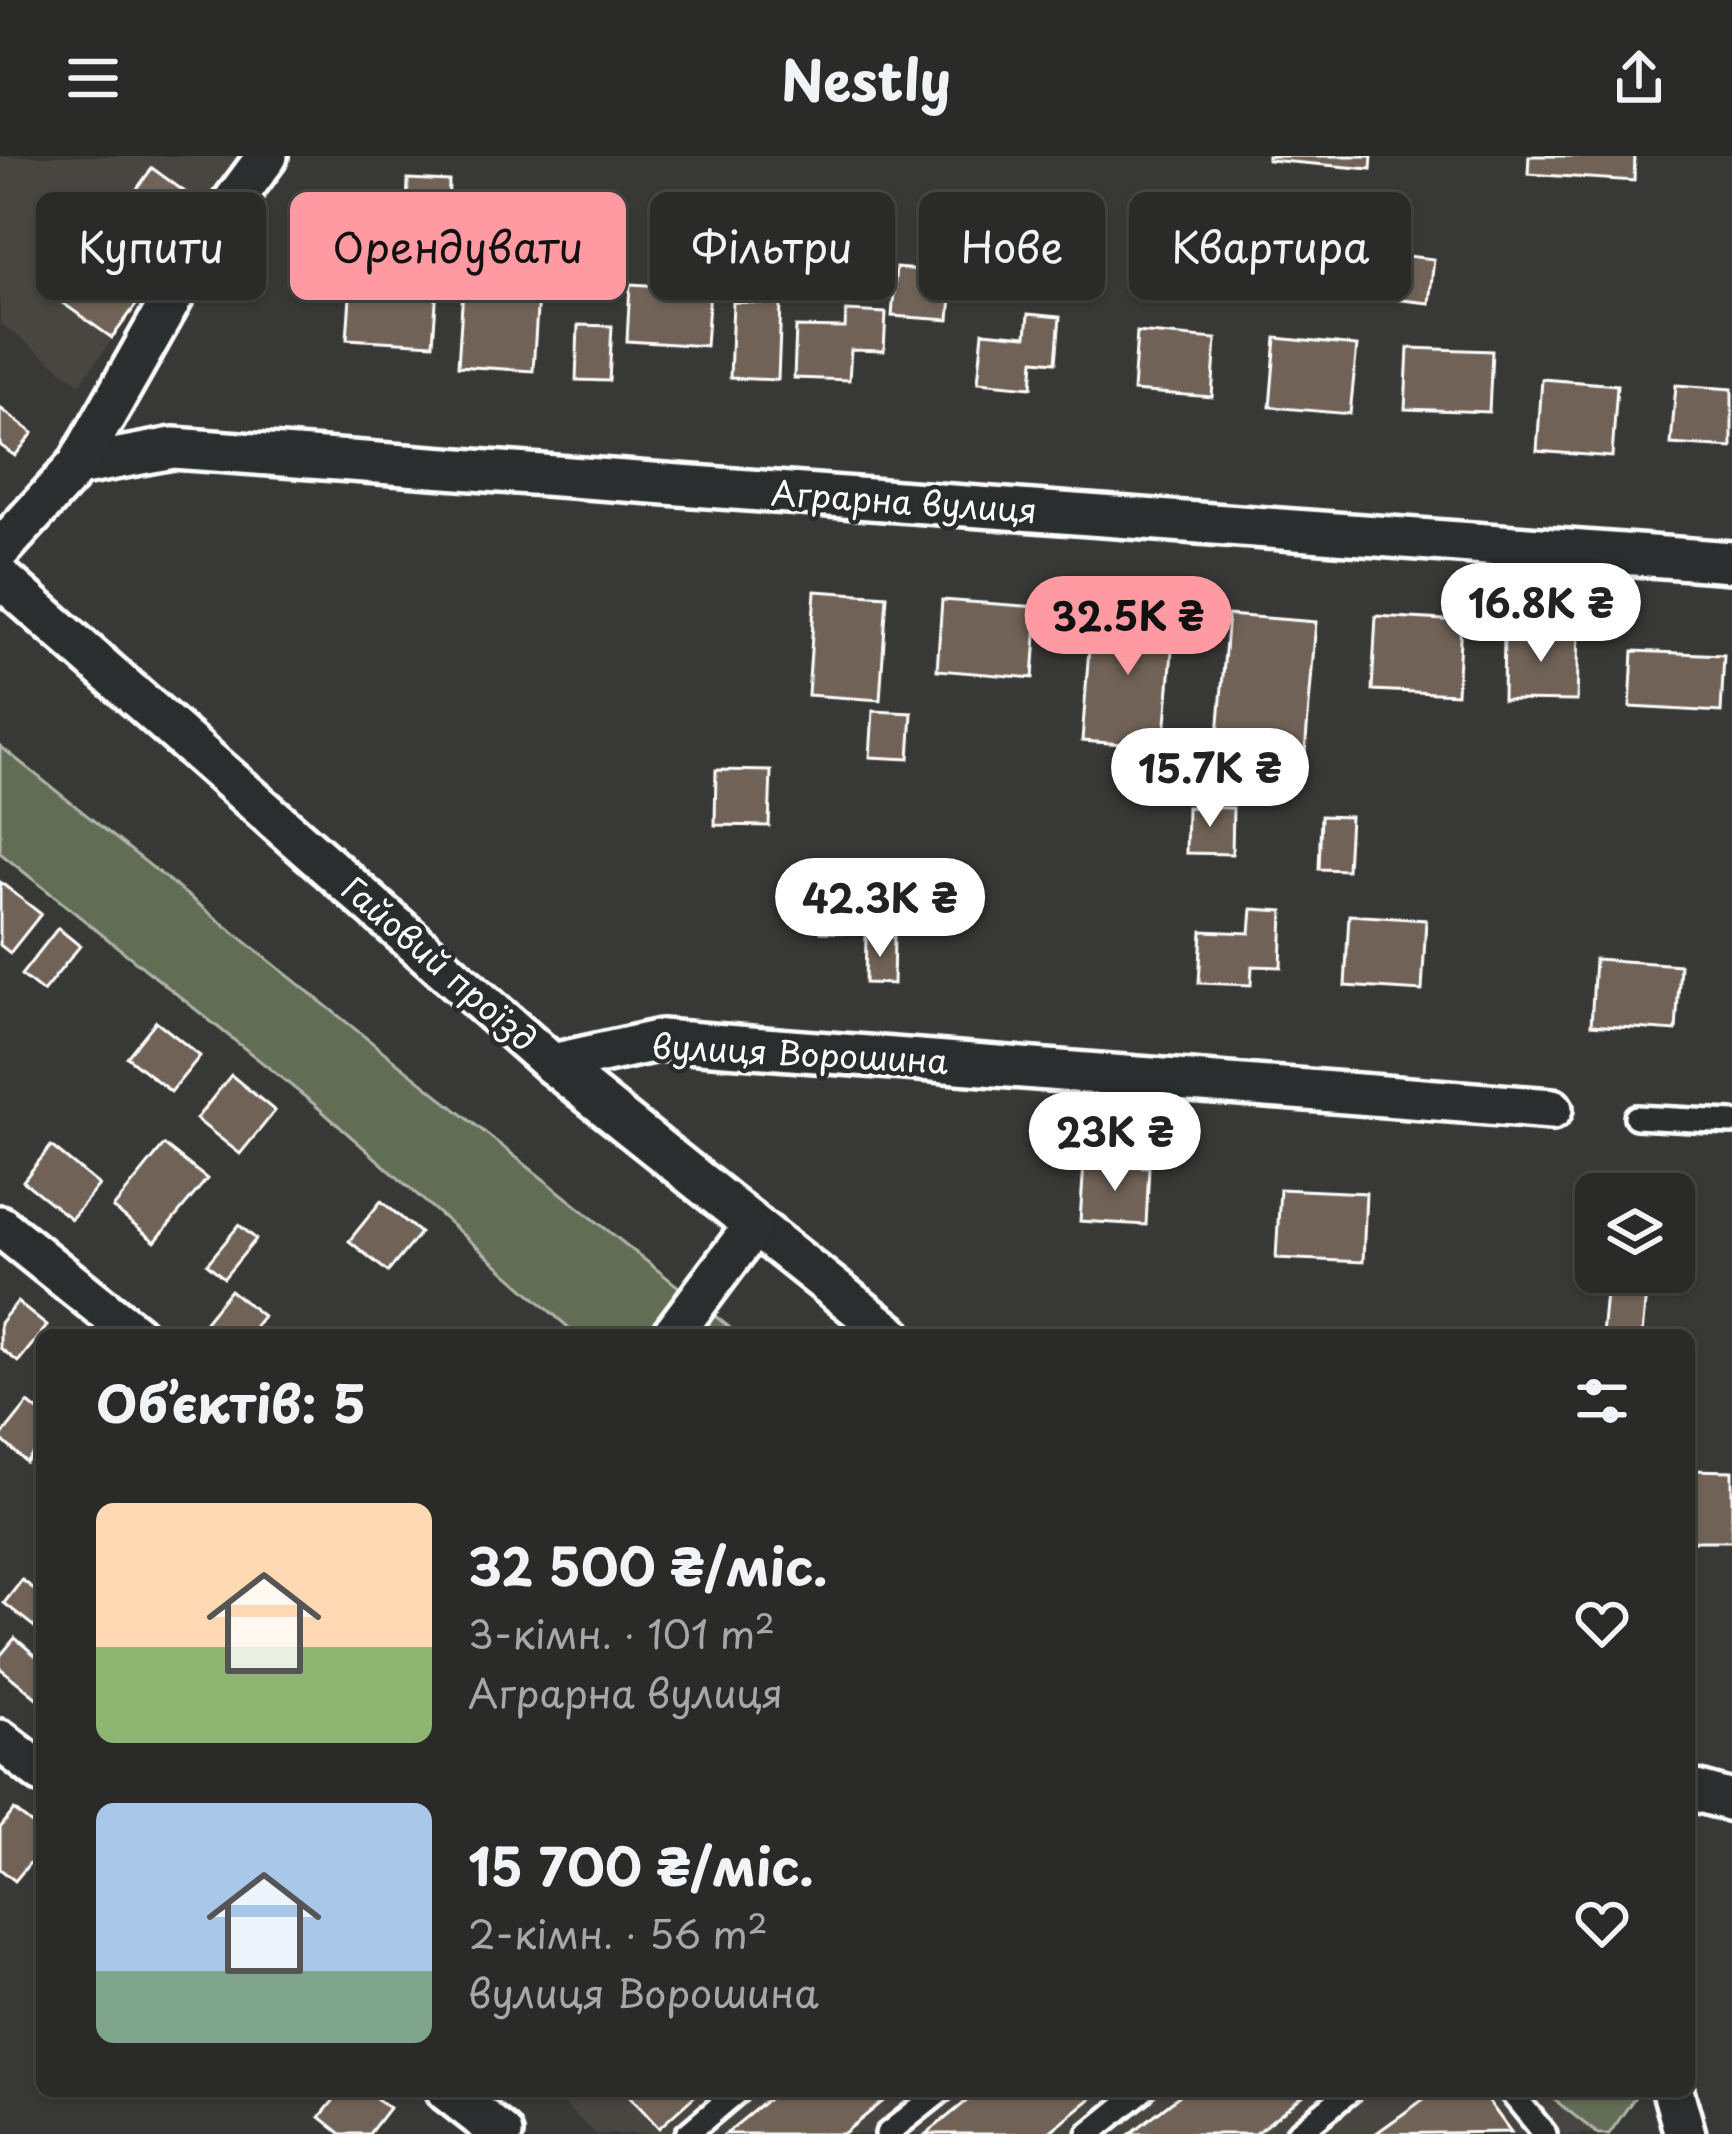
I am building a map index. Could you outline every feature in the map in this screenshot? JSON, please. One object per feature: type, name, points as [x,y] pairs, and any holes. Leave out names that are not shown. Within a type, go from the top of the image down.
[{"type":"street","points":[[0,550],[77,466],[205,240],[267,156]]},
{"type":"street","name":"Аграрна вулиця","points":[[77,466],[173,448],[1732,562]]},
{"type":"street","name":"Гайовий проїзд","points":[[0,577],[552,1064],[884,1329]]},
{"type":"street","name":"вулиця Ворошина","points":[[552,1064],[661,1040],[1552,1109]]},
{"type":"street","points":[[0,1226],[129,1329]]},
{"type":"street","points":[[676,1329],[753,1227]]},
{"type":"street","points":[[0,1740],[36,1768]]},
{"type":"street","points":[[1695,1791],[1732,1802]]},
{"type":"street","points":[[455,2097],[502,2134]]},
{"type":"street","points":[[1675,2097],[1685,2134]]},
{"type":"lane","points":[[1636,1117],[1732,1122]]},
{"type":"lane","points":[[687,2134],[731,2097]]},
{"type":"lane","points":[[887,2134],[933,2097]]},
{"type":"lane","points":[[1089,2134],[1135,2097]]},
{"type":"lane","points":[[1297,2134],[1343,2097]]},
{"type":"lane","points":[[1515,2097],[1545,2134]]},
{"type":"shaded area","points":[[0,156],[244,156],[218,192],[36,192],[36,300],[140,300],[80,384],[0,323]]},
{"type":"shaded area","points":[[556,2097],[1551,2097],[1598,2134],[596,2134]]},
{"type":"green space","points":[[0,746],[731,1329],[570,1329],[314,1104],[0,853]]},
{"type":"green space","points":[[1551,2097],[1635,2097],[1609,2134],[1598,2134]]},
{"type":"building","points":[[1268,156],[1372,156],[1371,169],[1268,160]]},
{"type":"building","points":[[1529,156],[1635,156],[1634,181],[1528,174]]},
{"type":"building","points":[[152,168],[185,192],[135,192]]},
{"type":"building","points":[[408,179],[449,181],[449,192],[408,192]]},
{"type":"building","points":[[1411,256],[1434,259],[1429,303],[1401,300],[1411,300]]},
{"type":"building","points":[[896,268],[919,270],[919,300],[951,300],[949,320],[892,316]]},
{"type":"building","points":[[630,284],[650,285],[650,300],[709,300],[706,346],[627,341]]},
{"type":"building","points":[[58,300],[140,300],[112,338]]},
{"type":"building","points":[[350,300],[436,300],[433,344],[347,339]]},
{"type":"building","points":[[462,300],[538,300],[533,371],[458,366]]},
{"type":"building","points":[[733,302],[781,304],[778,380],[730,378]]},
{"type":"building","points":[[846,311],[886,313],[884,351],[851,350],[849,380],[794,378],[796,327],[845,328]]},
{"type":"building","points":[[1028,314],[1060,317],[1056,362],[1034,360],[1032,387],[978,382],[983,332],[1026,336]]},
{"type":"building","points":[[578,325],[612,326],[609,381],[576,380]]},
{"type":"building","points":[[1137,332],[1216,339],[1212,397],[1133,391]]},
{"type":"building","points":[[1276,338],[1357,346],[1350,414],[1270,407]]},
{"type":"building","points":[[1408,348],[1492,351],[1489,412],[1405,409]]},
{"type":"building","points":[[1542,379],[1617,385],[1612,457],[1537,451]]},
{"type":"building","points":[[1676,385],[1732,389],[1732,448],[1671,444]]},
{"type":"building","points":[[0,408],[33,433],[15,456],[0,445]]},
{"type":"building","points":[[815,591],[887,596],[880,700],[808,695]]},
{"type":"building","points":[[942,600],[1038,607],[1033,678],[937,670]]},
{"type":"building","points":[[1092,608],[1175,615],[1164,747],[1082,741]]},
{"type":"building","points":[[1228,615],[1316,622],[1305,753],[1217,746]]},
{"type":"building","points":[[1376,616],[1461,621],[1457,694],[1372,690]]},
{"type":"building","points":[[1504,629],[1579,631],[1577,701],[1503,700]]},
{"type":"building","points":[[1633,651],[1724,655],[1721,712],[1630,707]]},
{"type":"building","points":[[873,711],[912,713],[909,759],[870,757]]},
{"type":"building","points":[[716,770],[771,771],[769,826],[715,825]]},
{"type":"building","points":[[1187,807],[1233,808],[1232,854],[1186,853]]},
{"type":"building","points":[[1321,816],[1350,817],[1347,870],[1319,869]]},
{"type":"building","points":[[824,870],[877,872],[874,933],[821,932]]},
{"type":"building","points":[[0,882],[41,914],[10,953],[0,945]]},
{"type":"building","points":[[1252,909],[1283,911],[1281,967],[1252,966],[1251,985],[1199,983],[1202,931],[1250,933]]},
{"type":"building","points":[[1349,915],[1426,920],[1422,991],[1345,986]]},
{"type":"building","points":[[58,928],[80,946],[43,992],[21,975]]},
{"type":"building","points":[[866,936],[894,937],[893,984],[865,983]]},
{"type":"building","points":[[1595,959],[1680,965],[1676,1031],[1591,1025]]},
{"type":"building","points":[[156,1021],[200,1056],[171,1092],[127,1057]]},
{"type":"building","points":[[231,1075],[275,1111],[240,1154],[196,1119]]},
{"type":"building","points":[[164,1145],[207,1179],[155,1242],[113,1208]]},
{"type":"building","points":[[51,1146],[99,1185],[71,1219],[23,1181]]},
{"type":"building","points":[[1084,1163],[1149,1167],[1146,1225],[1080,1221]]},
{"type":"building","points":[[1280,1189],[1366,1193],[1363,1262],[1276,1258]]},
{"type":"building","points":[[381,1201],[420,1233],[388,1272],[349,1241]]},
{"type":"building","points":[[239,1225],[256,1239],[224,1278],[207,1264]]},
{"type":"building","points":[[230,1290],[263,1316],[253,1329],[207,1329],[202,1325]]},
{"type":"building","points":[[1606,1293],[1646,1293],[1643,1329],[1603,1329]]},
{"type":"building","points":[[17,1302],[47,1326],[36,1329],[36,1340],[18,1362],[0,1348],[0,1323]]},
{"type":"building","points":[[28,1403],[36,1409],[36,1450],[26,1462],[0,1438]]},
{"type":"building","points":[[1695,1470],[1732,1471],[1732,1541],[1695,1541]]},
{"type":"building","points":[[22,1580],[36,1590],[36,1628],[4,1603]]},
{"type":"building","points":[[15,1638],[36,1656],[36,1698],[0,1668],[0,1656]]},
{"type":"building","points":[[14,1810],[36,1827],[36,1855],[15,1881],[0,1869],[0,1828]]},
{"type":"building","points":[[336,2097],[375,2097],[389,2108],[369,2134],[341,2134],[320,2117]]},
{"type":"building","points":[[631,2097],[693,2097],[659,2128]]},
{"type":"building","points":[[771,2097],[889,2097],[843,2134],[725,2134]]},
{"type":"building","points":[[972,2097],[1093,2097],[1047,2134],[926,2134]]},
{"type":"building","points":[[1177,2097],[1301,2097],[1255,2134],[1130,2134]]},
{"type":"building","points":[[1427,2097],[1485,2097],[1511,2132],[1375,2134]]}]
